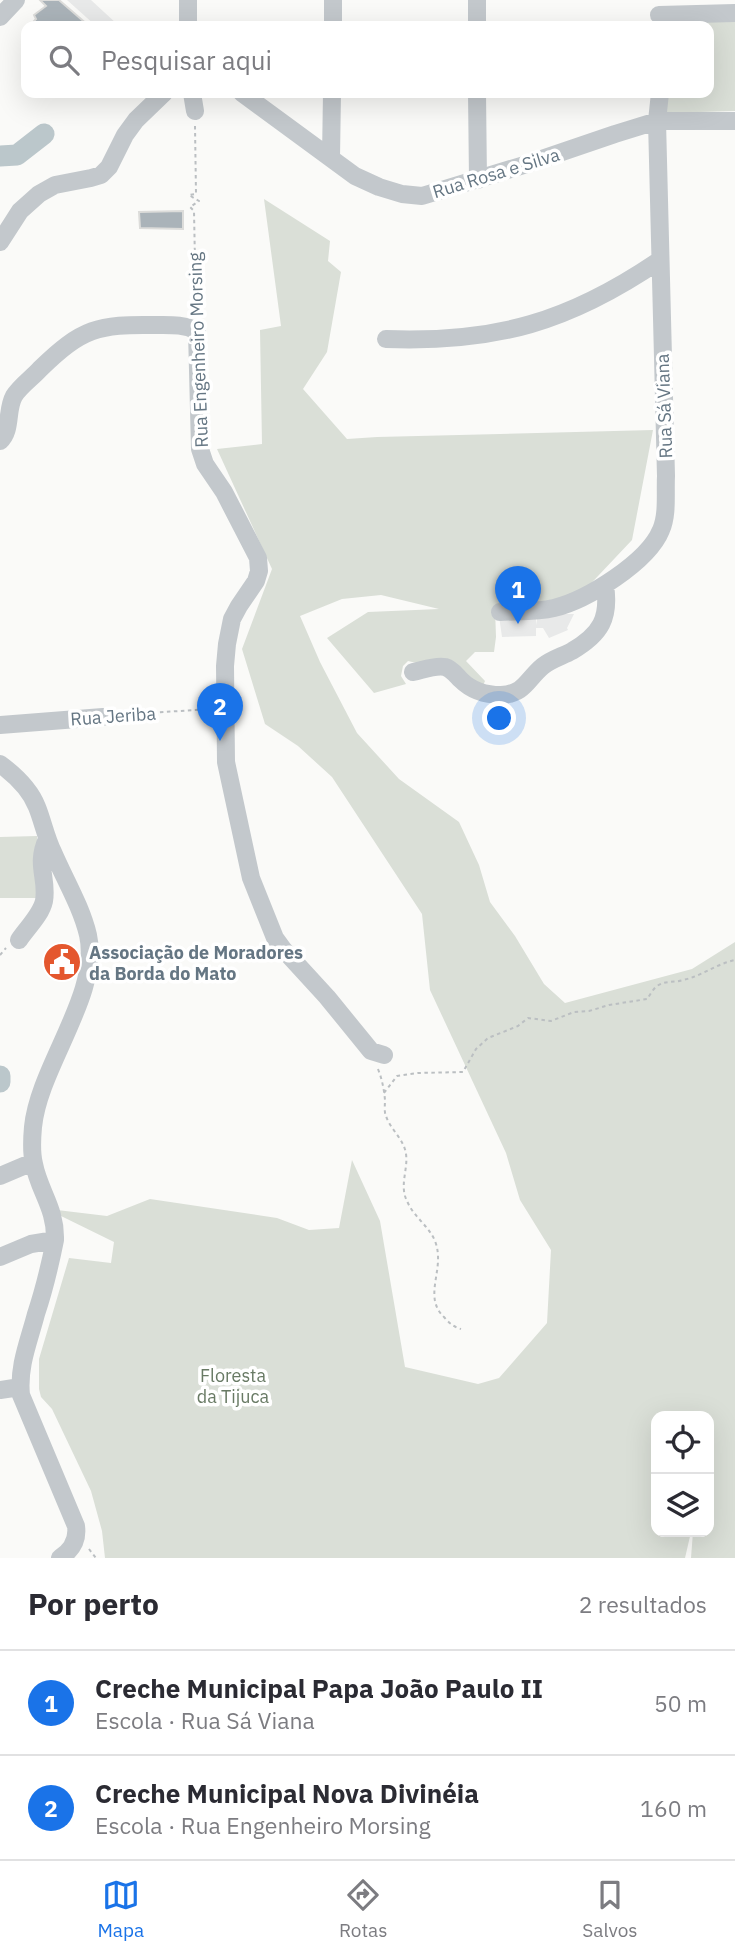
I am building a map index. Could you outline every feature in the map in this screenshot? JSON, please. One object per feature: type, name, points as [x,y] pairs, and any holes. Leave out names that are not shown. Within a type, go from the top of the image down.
[{"type":"street","points":[[0,17],[16,0]]},
{"type":"street","points":[[188,0],[188,21]]},
{"type":"street","points":[[199,0],[199,21]]},
{"type":"street","points":[[332,21],[333,0]]},
{"type":"street","points":[[477,0],[477,21]]},
{"type":"street","points":[[660,14],[735,13]]},
{"type":"street","points":[[0,242],[20,211],[39,194],[55,185],[101,175],[136,120],[159,98]]},
{"type":"street","points":[[193,98],[195,111]]},
{"type":"street","name":"Rua Rosa e Silva","points":[[249,98],[355,176],[402,194],[422,196],[657,121],[735,121]]},
{"type":"street","points":[[331,98],[331,157]]},
{"type":"street","points":[[477,98],[478,180]]},
{"type":"street","name":"Rua Sá Viana","points":[[500,612],[552,609],[596,592],[634,564],[661,531],[666,476],[657,121],[659,98]]},
{"type":"street","points":[[386,340],[428,341],[510,330],[589,303],[660,260]]},
{"type":"street","points":[[0,441],[6,433],[9,405],[15,394],[68,343],[97,328],[122,325],[178,326],[197,331]]},
{"type":"street","name":"Rua Engenheiro Morsing","points":[[197,331],[200,449],[205,464],[224,492],[258,558],[259,571],[256,581],[239,606],[229,633],[225,666],[226,762],[251,878],[275,938],[377,1053]]},
{"type":"street","points":[[413,672],[447,668],[471,688],[493,694],[513,694],[544,666],[588,640],[601,627],[607,614],[605,585]]},
{"type":"street","name":"Rua Jeriba","points":[[0,725],[103,717]]},
{"type":"street","points":[[0,764],[22,783],[37,805],[47,839],[78,905],[88,936],[90,958],[81,996],[38,1104],[33,1124],[33,1162],[51,1208],[55,1240],[36,1317],[23,1356],[7,1387],[21,1395],[76,1526],[77,1535],[73,1548],[60,1558]]},
{"type":"street","points":[[19,940],[43,905],[41,859],[47,839]]},
{"type":"street","points":[[0,1177],[33,1162]]},
{"type":"street","points":[[0,1257],[31,1244],[55,1240]]},
{"type":"path","name":"Rua Engenheiro Morsing","points":[[195,111],[196,194],[189,195],[199,201],[190,206],[194,211],[197,331]]},
{"type":"path","name":"Rua Jeriba","points":[[103,717],[225,708]]},
{"type":"path","points":[[384,1093],[397,1076],[463,1072],[476,1049],[488,1038],[518,1026],[528,1018],[551,1021],[574,1012],[589,1012],[609,1005],[647,999],[656,987],[668,981],[680,981],[696,976],[721,963],[735,960]]},
{"type":"path","points":[[377,1053],[386,1116],[405,1146],[407,1156],[404,1192],[411,1210],[434,1238],[436,1245],[437,1280],[433,1301],[441,1315],[461,1329]]},
{"type":"shaded area","points":[[67,0],[91,0],[114,21],[90,21]]},
{"type":"shaded area","points":[[559,610],[561,614],[574,614],[568,630],[549,638],[543,628],[536,628],[536,636],[502,637],[499,616],[535,614],[537,625],[537,617],[541,619]]},
{"type":"green space","points":[[735,18],[735,111],[666,113],[666,98],[714,98],[714,21],[665,19]]},
{"type":"green space","name":"Floresta da Tijuca","points":[[264,199],[330,241],[328,261],[341,272],[327,352],[303,389],[347,439],[653,430],[632,540],[581,594],[538,605],[495,608],[494,652],[475,652],[466,661],[485,681],[482,688],[429,666],[408,661],[403,666],[401,676],[406,684],[374,693],[327,638],[368,612],[439,609],[381,595],[342,599],[300,616],[320,662],[357,733],[399,779],[459,822],[479,865],[490,902],[515,936],[544,984],[565,1003],[692,969],[735,942],[735,1558],[691,1558],[693,1537],[714,1537],[714,1411],[651,1411],[651,1537],[690,1537],[685,1558],[105,1558],[102,1531],[91,1491],[52,1409],[41,1397],[39,1359],[69,1258],[111,1263],[114,1242],[61,1216],[57,1210],[107,1216],[150,1199],[277,1218],[309,1230],[339,1228],[352,1160],[380,1221],[405,1367],[478,1384],[499,1378],[547,1323],[551,1250],[520,1200],[506,1153],[430,990],[422,914],[332,777],[298,746],[265,724],[242,649],[272,569],[217,449],[262,444],[260,330],[281,326]]},
{"type":"green space","points":[[37,836],[40,898],[0,898],[0,837]]},
{"type":"building","points":[[40,0],[59,0],[83,21],[34,21],[34,15],[46,6]]},
{"type":"building","points":[[183,211],[183,229],[140,228],[139,212]]},
{"type":"waterway","points":[[0,156],[17,155],[44,134]]},
{"type":"waterway","points":[[0,1076],[0,1082]]},
{"type":"place","name":"Creche Municipal Papa João Paulo II","points":[[518,624]]},
{"type":"place","name":"Creche Municipal Nova Divinéia","points":[[220,741]]},
{"type":"place","name":"Associação de Moradores da Borda do Mato","points":[[62,962]]}]
